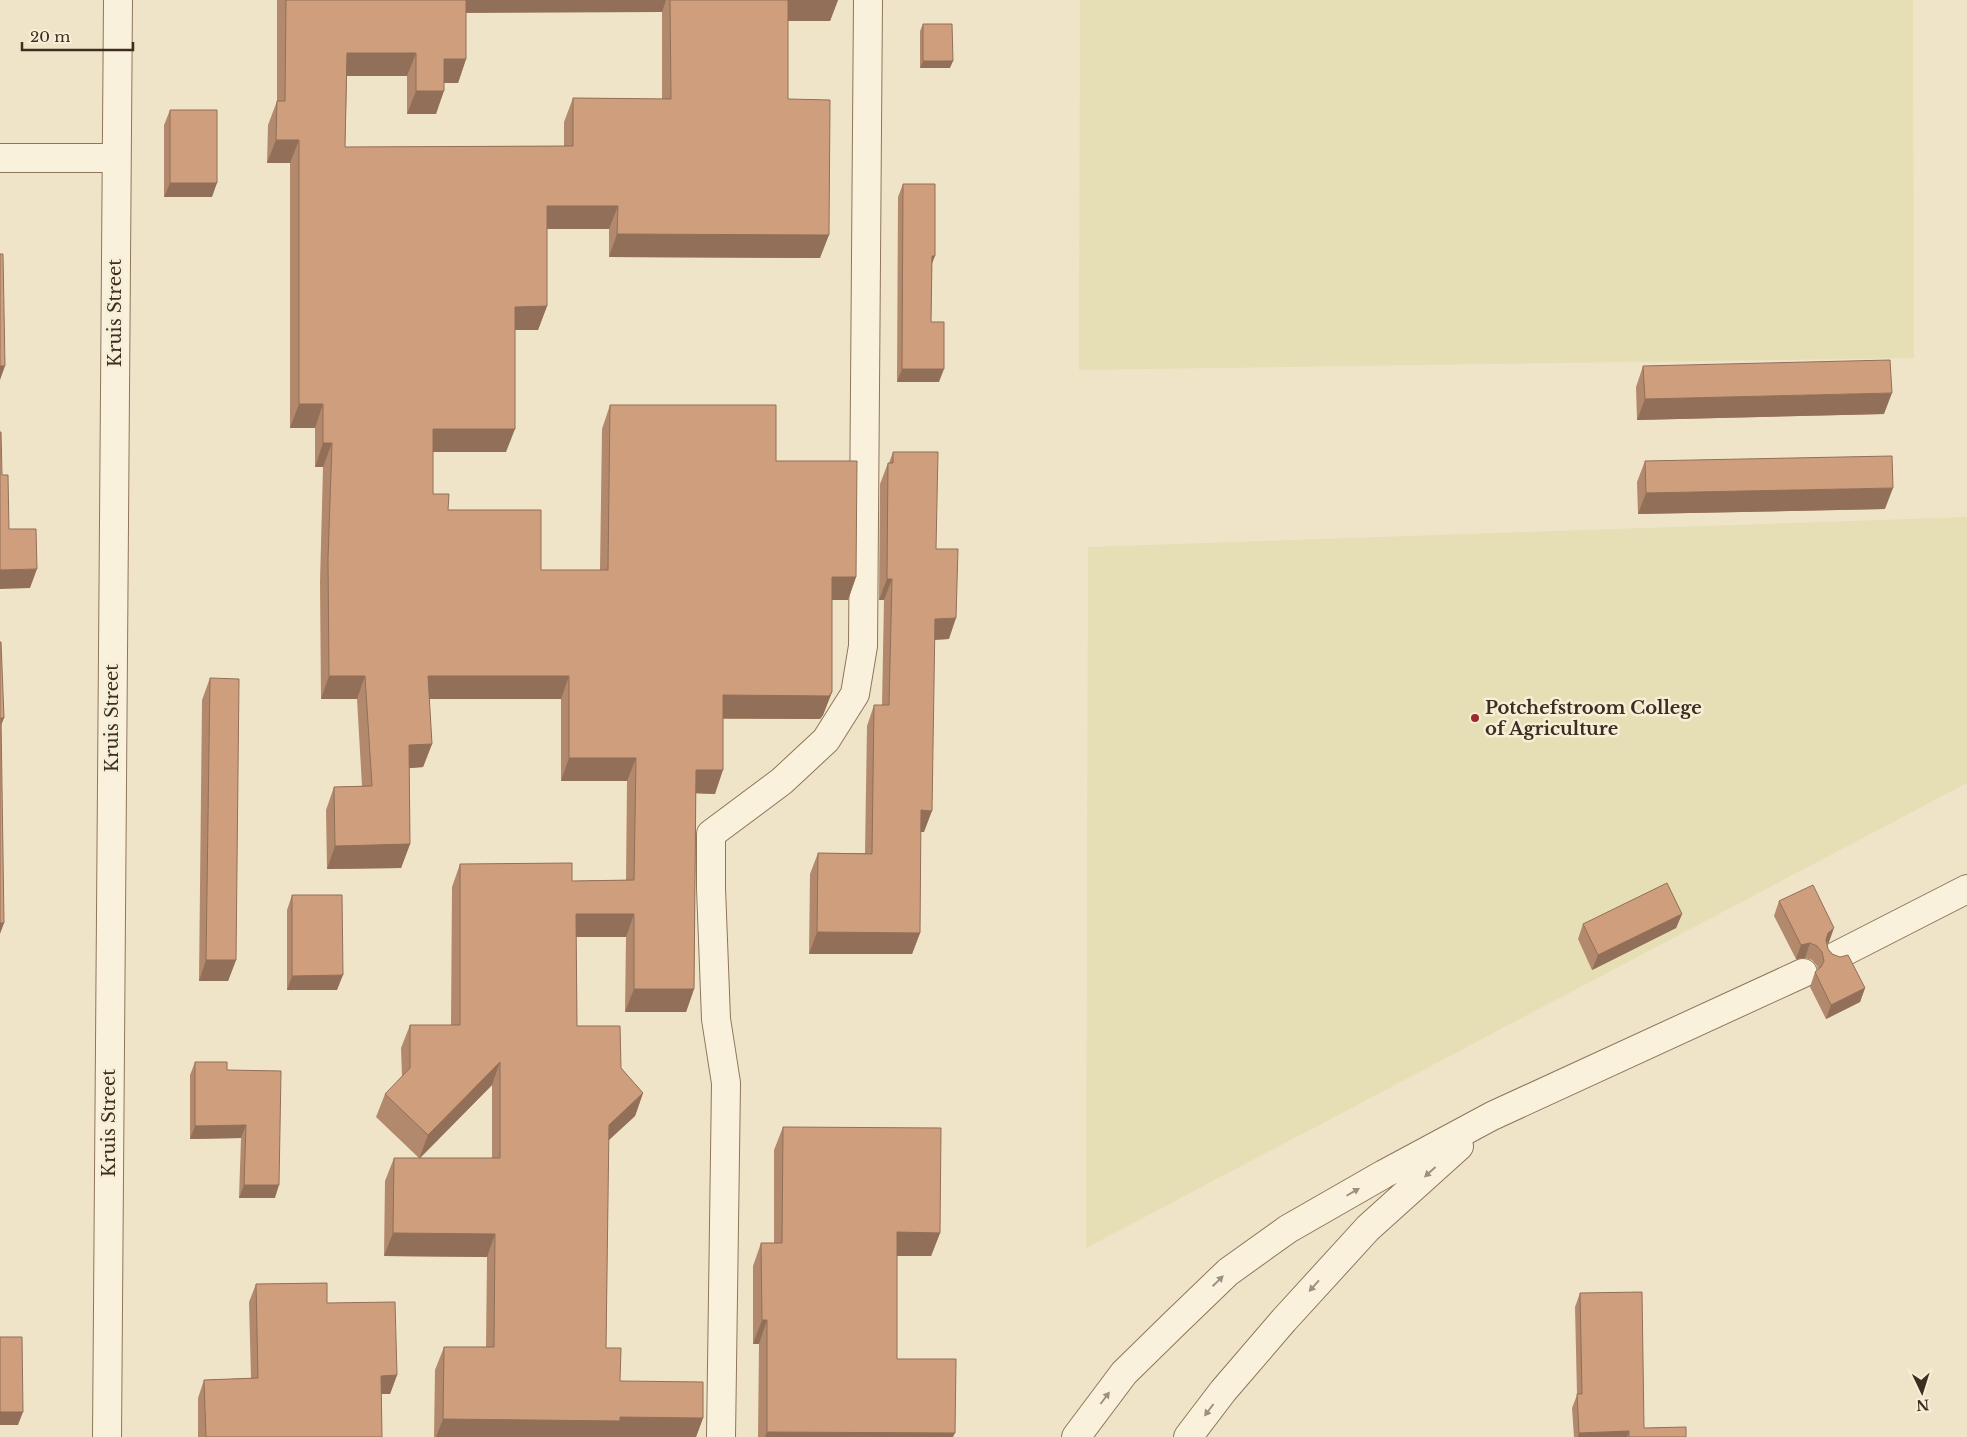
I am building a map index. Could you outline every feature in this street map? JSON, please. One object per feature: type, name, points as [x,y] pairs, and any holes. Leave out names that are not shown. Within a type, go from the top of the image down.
[{"type":"street","name":"Kruis Street","points":[[107,1437],[116,158],[119,113],[118,0]]},
{"type":"street","points":[[721,1437],[726,1083],[716,1019],[711,888],[712,834],[782,781],[826,740],[855,694],[864,646],[868,0]]},
{"type":"street","points":[[0,158],[116,158]]},
{"type":"street","points":[[1836,956],[1967,889]]},
{"type":"street","points":[[1076,1437],[1124,1373],[1228,1272],[1288,1230],[1384,1174],[1492,1116],[1803,973]]},
{"type":"street","points":[[1188,1437],[1284,1320],[1368,1228],[1492,1116]]},
{"type":"shaded area","points":[[1080,0],[1913,0],[1914,358],[1079,370]]},
{"type":"shaded area","points":[[1967,517],[1967,783],[1086,1248],[1088,547]]},
{"type":"building","points":[[286,0],[466,0],[466,59],[444,59],[444,91],[416,91],[416,53],[347,53],[345,147],[573,146],[573,98],[671,99],[670,0],[788,0],[788,99],[830,100],[829,235],[617,234],[618,206],[547,206],[547,306],[515,307],[515,429],[433,429],[433,494],[449,494],[448,510],[541,510],[541,570],[608,570],[610,405],[776,405],[776,461],[857,461],[856,577],[832,577],[832,692],[829,696],[723,695],[723,770],[696,770],[694,989],[634,989],[634,914],[576,914],[577,1026],[620,1026],[621,1068],[643,1093],[609,1125],[606,1348],[621,1348],[620,1381],[703,1382],[703,1418],[620,1417],[620,1421],[443,1419],[444,1347],[494,1347],[495,1234],[393,1233],[394,1158],[500,1158],[500,1062],[428,1135],[385,1094],[410,1068],[410,1025],[460,1025],[460,864],[572,863],[572,881],[634,880],[636,758],[569,758],[569,676],[428,676],[432,744],[409,745],[410,844],[335,846],[334,787],[372,786],[365,676],[329,676],[328,559],[332,443],[323,443],[323,404],[299,404],[299,140],[276,140],[277,101],[285,101]]},
{"type":"building","points":[[923,24],[952,24],[953,61],[923,61]]},
{"type":"building","points":[[170,110],[217,110],[217,183],[170,183]]},
{"type":"building","points":[[903,184],[935,184],[935,256],[932,256],[931,322],[944,322],[944,369],[902,369]]},
{"type":"building","points":[[0,254],[3,254],[5,366],[0,366]]},
{"type":"building","points":[[1890,360],[1892,393],[1645,399],[1643,366]]},
{"type":"building","points":[[0,432],[2,475],[8,475],[9,529],[36,529],[37,569],[0,570]]},
{"type":"building","points":[[893,452],[938,452],[936,549],[958,549],[956,618],[935,619],[932,811],[921,810],[920,933],[817,932],[818,853],[872,854],[874,705],[889,705],[892,579],[887,579],[888,463],[893,463]]},
{"type":"building","points":[[1892,456],[1893,488],[1646,493],[1645,461]]},
{"type":"building","points":[[0,642],[4,718],[1,718],[4,923],[0,923]]},
{"type":"building","points":[[210,678],[239,679],[236,960],[206,960]]},
{"type":"building","points":[[1667,883],[1682,914],[1598,955],[1583,924]]},
{"type":"building","points":[[1813,885],[1834,928],[1828,933],[1826,940],[1828,949],[1832,954],[1840,957],[1848,955],[1865,988],[1831,1005],[1815,972],[1824,961],[1822,952],[1817,946],[1810,943],[1801,945],[1779,901]]},
{"type":"building","points":[[292,895],[342,895],[343,975],[292,976]]},
{"type":"building","points":[[195,1062],[227,1062],[227,1070],[281,1071],[279,1185],[244,1185],[246,1125],[195,1126]]},
{"type":"building","points":[[783,1127],[941,1128],[940,1233],[897,1232],[897,1359],[956,1359],[955,1433],[767,1432],[767,1320],[762,1320],[761,1243],[782,1243]]},
{"type":"building","points":[[327,1283],[327,1303],[395,1302],[397,1375],[381,1376],[382,1437],[206,1437],[204,1380],[258,1378],[256,1284]]},
{"type":"building","points":[[1642,1292],[1644,1428],[1686,1427],[1686,1437],[1629,1437],[1629,1431],[1579,1433],[1577,1394],[1582,1394],[1580,1293]]},
{"type":"building","points":[[0,1337],[22,1337],[23,1412],[0,1412]]},
{"type":"place","name":"Potchefstroom College of Agriculture","points":[[1475,718]]}]
